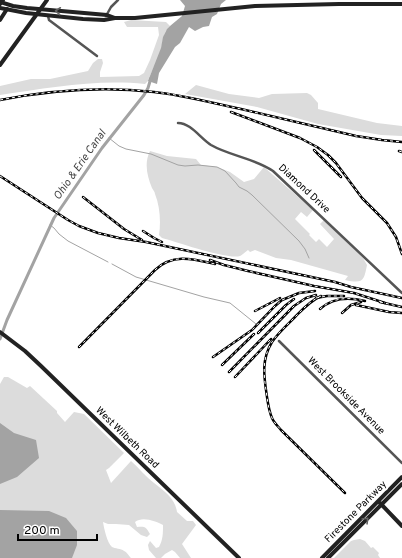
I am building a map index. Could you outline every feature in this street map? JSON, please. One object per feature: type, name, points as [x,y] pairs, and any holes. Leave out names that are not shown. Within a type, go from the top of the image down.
[{"type":"main road","points":[[0,3],[3,0]]},
{"type":"main road","points":[[0,65],[47,0]]},
{"type":"main road","points":[[300,5],[301,0]]},
{"type":"main road","points":[[0,8],[36,14],[104,20],[255,6],[389,2],[402,4]]},
{"type":"main road","points":[[0,3],[27,8],[107,15],[115,18]]},
{"type":"main road","points":[[0,20],[7,10],[8,5]]},
{"type":"main road","name":"West Wilbeth Road","points":[[0,332],[41,366],[239,558]]},
{"type":"main road","name":"Firestone Parkway","points":[[322,558],[402,477]]},
{"type":"main road","name":"Firestone Parkway","points":[[328,558],[402,484]]},
{"type":"main road","points":[[378,501],[402,526]]},
{"type":"street","points":[[104,20],[118,0]]},
{"type":"street","points":[[48,15],[49,20],[97,56]]},
{"type":"street","name":"Diamond Drive","points":[[178,124],[187,125],[216,148],[256,162],[273,171],[402,293]]},
{"type":"street","name":"West Brookside Avenue","points":[[278,341],[402,463]]},
{"type":"shaded area","points":[[180,0],[226,0],[221,4],[217,14],[212,17],[209,26],[195,31],[189,27],[180,43],[175,47],[159,73],[157,84],[148,81],[167,29],[182,16],[185,6]]},
{"type":"shaded area","points":[[131,20],[166,22],[170,26],[164,34],[158,57],[148,81],[145,84],[90,83],[0,95],[0,86],[31,79],[50,79],[88,71],[93,63],[98,59],[102,59],[103,63],[100,77],[139,76],[144,73],[150,60],[159,35],[158,27],[127,27],[124,22]]},
{"type":"shaded area","points":[[196,85],[229,94],[259,98],[272,94],[307,93],[311,95],[318,103],[318,109],[377,123],[402,126],[402,136],[381,135],[318,124],[257,107],[185,94]]},
{"type":"shaded area","points":[[150,151],[167,156],[196,159],[201,165],[217,167],[230,172],[244,182],[254,179],[264,167],[313,210],[307,217],[301,212],[295,219],[310,234],[309,235],[316,242],[319,239],[327,247],[334,239],[320,224],[324,220],[363,258],[367,265],[365,275],[362,280],[356,282],[345,280],[348,276],[291,260],[276,258],[255,250],[250,252],[248,250],[240,256],[234,257],[202,250],[162,238],[159,235],[160,219],[158,204],[147,170],[147,160]]},
{"type":"shaded area","points":[[4,377],[8,377],[27,388],[30,386],[57,411],[65,422],[74,412],[84,414],[124,453],[106,470],[111,483],[131,461],[148,478],[166,492],[172,499],[177,512],[187,521],[193,521],[196,525],[182,544],[191,558],[180,558],[172,550],[161,558],[156,558],[149,550],[148,545],[150,541],[156,548],[159,547],[163,534],[163,525],[153,521],[141,519],[135,522],[137,527],[144,527],[147,530],[150,534],[147,537],[141,535],[129,525],[108,524],[103,522],[110,545],[113,548],[121,549],[131,558],[0,558],[0,384]]},
{"type":"shaded area","points":[[0,423],[14,433],[36,440],[39,458],[17,477],[0,484]]},
{"type":"shaded area","points":[[0,510],[49,511],[66,518],[77,531],[77,545],[72,558],[0,558]]},
{"type":"shaded area","points":[[360,539],[365,541],[371,548],[373,547],[379,553],[378,555],[380,558],[334,558],[351,541]]},
{"type":"waterway","name":"Ohio & Erie Canal","points":[[0,339],[7,320],[54,218],[102,148],[144,95],[151,78]]},
{"type":"waterway","points":[[109,138],[119,146],[126,149],[151,154],[178,165],[217,167],[225,171],[239,187],[252,195],[299,241],[309,258]]},
{"type":"waterway","points":[[50,225],[68,241],[108,262]]},
{"type":"waterway","points":[[112,264],[136,277],[230,303],[256,324]]},
{"type":"railway","points":[[0,100],[58,91],[96,89],[135,90],[198,99],[356,136],[402,142]]},
{"type":"railway","points":[[231,112],[300,138],[328,155],[336,163],[362,198],[387,223],[396,237],[402,254]]},
{"type":"railway","points":[[314,150],[341,177]]},
{"type":"railway","points":[[0,176],[68,220],[98,233],[335,282],[402,298]]},
{"type":"railway","points":[[83,197],[124,229],[142,240]]},
{"type":"railway","points":[[143,231],[162,242]]},
{"type":"railway","points":[[79,347],[155,270],[162,265],[176,259],[199,260],[215,264]]},
{"type":"railway","points":[[210,260],[248,271],[314,286],[354,293],[385,303]]},
{"type":"railway","points":[[213,357],[252,330],[282,300],[299,293],[315,291]]},
{"type":"railway","points":[[229,372],[294,306],[306,298],[316,295]]},
{"type":"railway","points":[[321,296],[313,300],[304,308],[272,342],[266,355],[264,369],[265,382],[269,408],[274,421],[281,430],[345,493]]},
{"type":"railway","points":[[316,298],[327,296],[344,296]]},
{"type":"railway","points":[[255,311],[280,298]]},
{"type":"railway","points":[[258,333],[294,299]]},
{"type":"railway","points":[[320,309],[330,302],[341,299],[365,301]]},
{"type":"railway","points":[[342,313],[351,305],[361,302]]},
{"type":"railway","points":[[380,302],[402,307]]},
{"type":"railway","points":[[356,305],[389,312],[402,313]]},
{"type":"railway","points":[[222,365],[254,334]]},
{"type":"railway","points":[[235,377],[271,339]]}]
